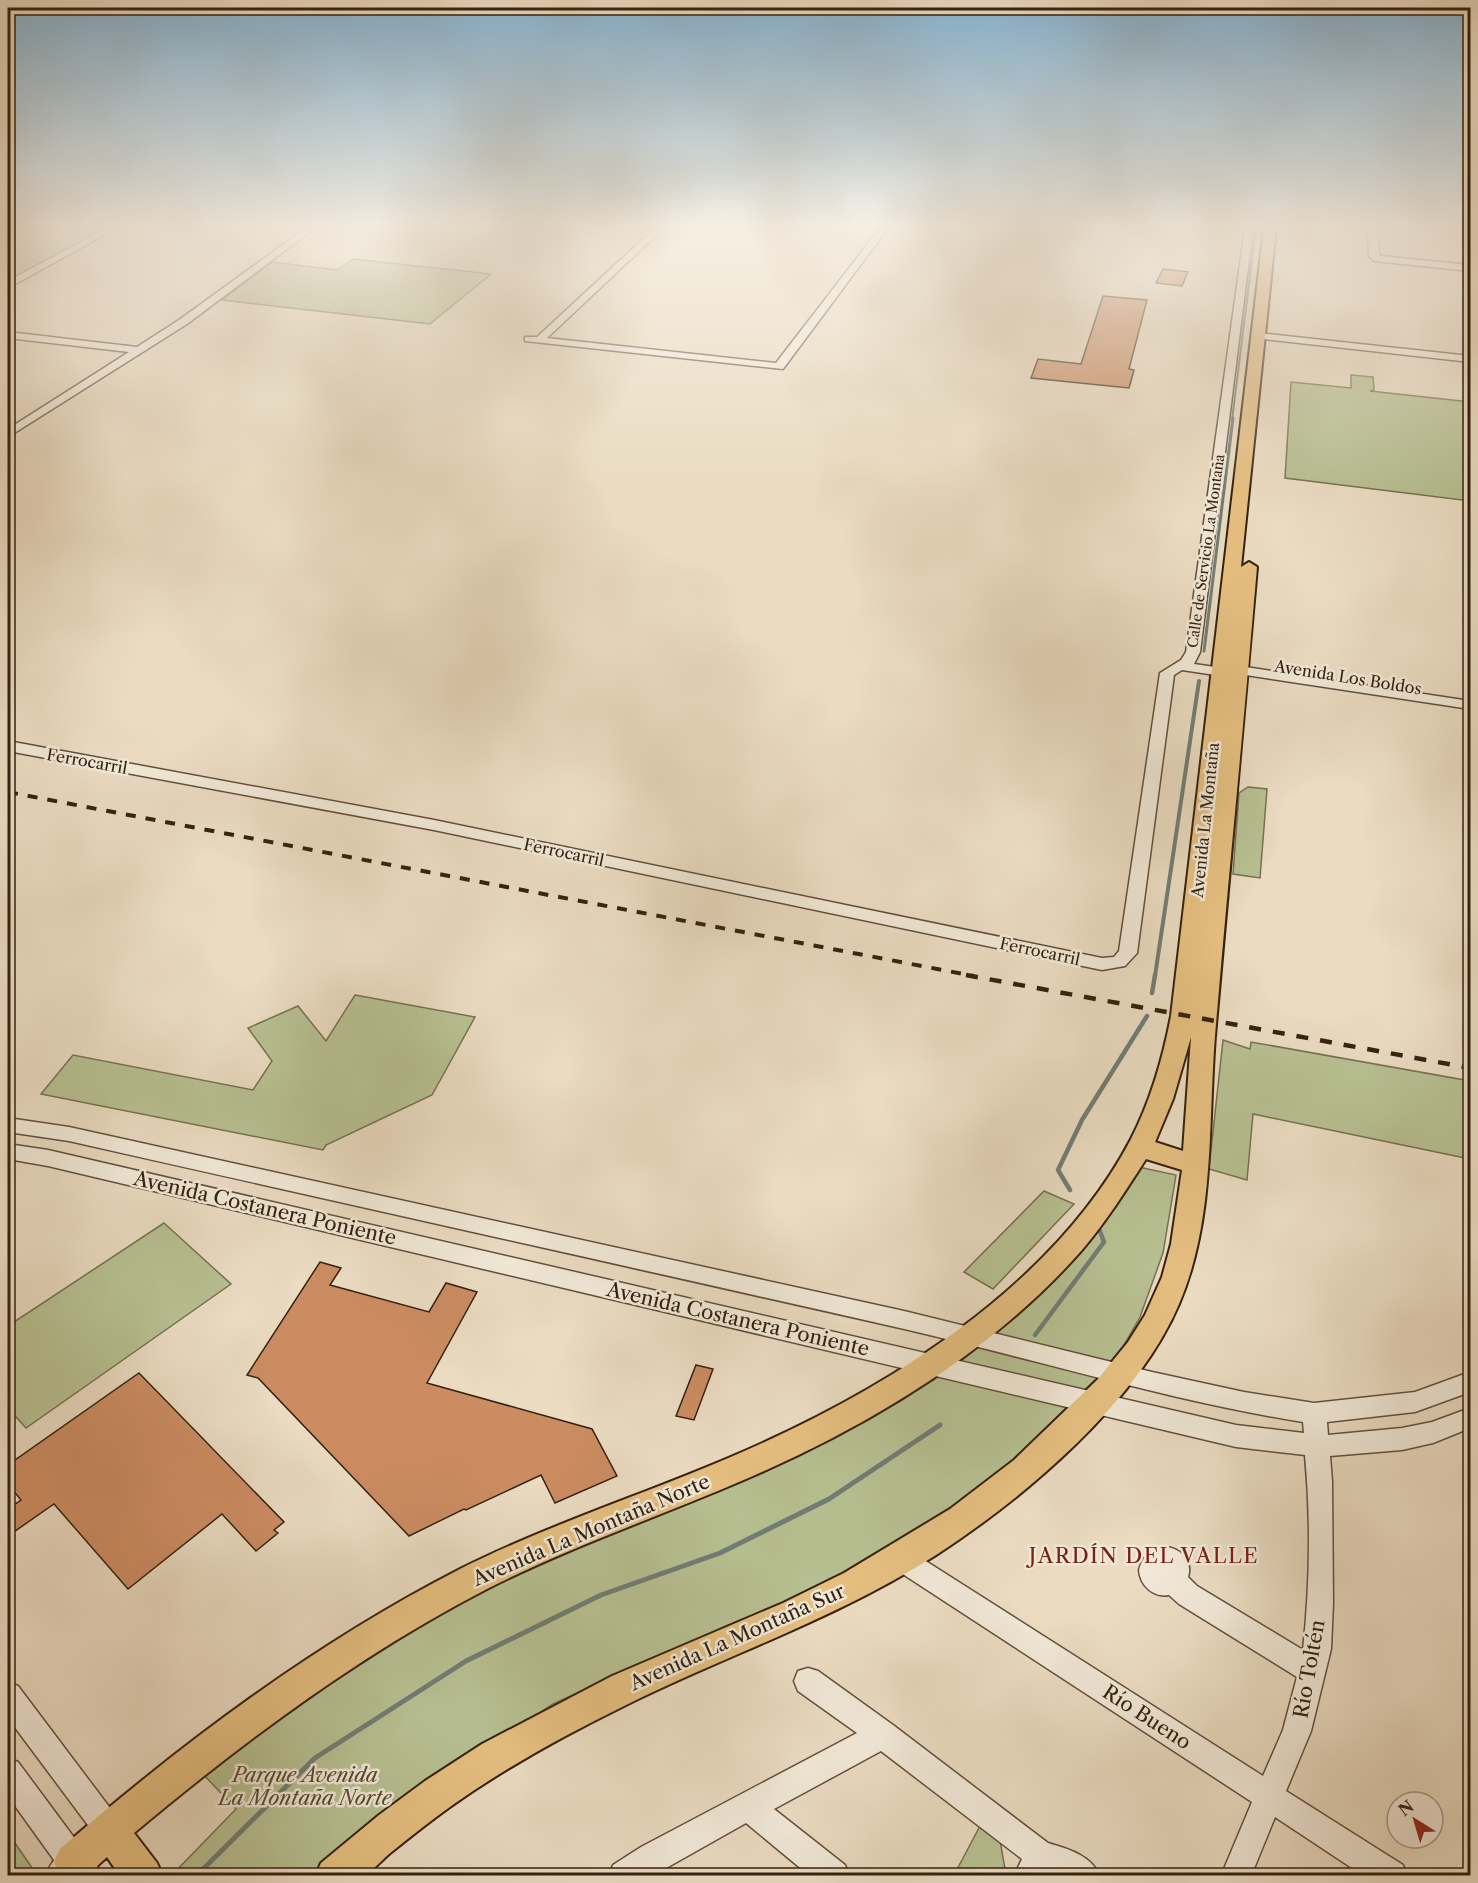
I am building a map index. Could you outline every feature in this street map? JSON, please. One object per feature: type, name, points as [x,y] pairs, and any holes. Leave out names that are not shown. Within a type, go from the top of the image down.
[{"type":"main road","name":"Avenida La Montaña","points":[[1122,1375],[1167,1301],[1177,1273],[1186,1233],[1194,1164],[1233,673],[1267,316]]},
{"type":"main road","name":"Avenida La Montaña","points":[[966,1337],[1032,1282],[1071,1242],[1106,1200],[1139,1147],[1167,1082],[1184,1016],[1233,673]]},
{"type":"main road","points":[[1139,1147],[1194,1164]]},
{"type":"main road","name":"Avenida La Montaña Norte","points":[[71,1871],[109,1830],[217,1743],[285,1692],[410,1614],[475,1578],[545,1545],[777,1451],[847,1417],[933,1364],[966,1337]]},
{"type":"main road","name":"Avenida La Montaña Sur","points":[[334,1875],[454,1782],[526,1740],[625,1688],[817,1604],[901,1559],[956,1525],[998,1494],[1062,1438],[1122,1375]]},
{"type":"main road","points":[[109,1830],[144,1875]]},
{"type":"street","points":[[8,434],[191,316]]},
{"type":"street","points":[[534,340],[559,316]]},
{"type":"street","points":[[534,340],[561,316]]},
{"type":"street","points":[[534,340],[779,367],[818,316]]},
{"type":"street","name":"Calle de Servicio La Montaña","points":[[1119,962],[1128,953],[1167,673],[1191,659],[1193,652],[1237,316]]},
{"type":"street","points":[[8,335],[138,350]]},
{"type":"street","points":[[1265,335],[1470,357]]},
{"type":"street","name":"Avenida Los Boldos","points":[[1181,666],[1470,705]]},
{"type":"street","name":"Avenida Los Boldos","points":[[1233,673],[1470,714]]},
{"type":"street","name":"Ferrocarril","points":[[8,746],[435,825],[1102,964],[1119,962]]},
{"type":"street","name":"Avenida Costanera Poniente","points":[[8,1125],[69,1134],[904,1320],[1122,1375],[1244,1402],[1314,1413],[1415,1402],[1470,1382]]},
{"type":"street","name":"Avenida Costanera Poniente","points":[[8,1151],[48,1158],[1236,1436],[1319,1446],[1402,1439],[1433,1432],[1470,1418]]},
{"type":"street","name":"Río Toltén","points":[[1236,1875],[1297,1731],[1313,1671],[1320,1603],[1319,1446],[1314,1413]]},
{"type":"street","name":"Río Bueno","points":[[901,1559],[1392,1875]]},
{"type":"street","points":[[1173,1581],[1188,1595],[1313,1671]]},
{"type":"street","points":[[808,1681],[883,1735],[1034,1865],[1067,1864],[1084,1875]]},
{"type":"street","points":[[8,1696],[109,1830]]},
{"type":"street","points":[[624,1875],[883,1735]]},
{"type":"street","points":[[8,1772],[71,1871]]},
{"type":"street","points":[[748,1806],[834,1875]]},
{"type":"green space","points":[[360,316],[440,316],[430,324]]},
{"type":"green space","points":[[1351,375],[1373,377],[1374,390],[1370,391],[1470,402],[1470,501],[1285,478],[1291,382],[1351,388]]},
{"type":"green space","points":[[1248,787],[1267,789],[1260,878],[1233,874],[1239,793]]},
{"type":"green space","points":[[355,995],[475,1017],[432,1095],[326,1145],[323,1150],[41,1094],[73,1055],[253,1090],[272,1061],[248,1028],[298,1006],[326,1041]]},
{"type":"green space","points":[[1223,1040],[1250,1049],[1251,1042],[1470,1081],[1470,1159],[1253,1114],[1247,1180],[1209,1169]]},
{"type":"green space","name":"Parque Avenida La Montaña Norte","points":[[1134,1166],[1176,1175],[1163,1253],[1140,1317],[1116,1359],[1065,1414],[971,1502],[855,1575],[733,1623],[553,1704],[379,1820],[310,1875],[171,1876],[236,1809],[201,1772],[259,1730],[418,1627],[509,1577],[703,1491],[1002,1312]]},
{"type":"green space","points":[[1044,1191],[1074,1204],[993,1289],[964,1272]]},
{"type":"green space","points":[[164,1223],[231,1284],[26,1428],[8,1408],[8,1326]]},
{"type":"green space","points":[[980,1826],[1000,1840],[1006,1875],[954,1875]]},
{"type":"green space","points":[[8,1833],[33,1869],[26,1875],[8,1875]]},
{"type":"building","points":[[1097,316],[1143,316],[1129,369],[1134,370],[1129,388],[1031,378],[1038,359],[1081,364]]},
{"type":"building","points":[[320,1262],[341,1268],[330,1285],[429,1312],[446,1283],[477,1292],[427,1383],[592,1429],[617,1476],[555,1503],[541,1475],[409,1536],[258,1378],[247,1375]]},
{"type":"building","points":[[696,1365],[713,1369],[694,1420],[676,1416]]},
{"type":"building","points":[[139,1373],[284,1522],[274,1530],[278,1533],[256,1551],[222,1514],[128,1589],[54,1504],[8,1536],[8,1509],[21,1500],[8,1484],[8,1465]]},
{"type":"waterway","points":[[1232,420],[1245,316]]},
{"type":"waterway","points":[[1204,651],[1233,418]]},
{"type":"waterway","points":[[1155,976],[1199,681]]},
{"type":"waterway","points":[[1152,993],[1155,975]]},
{"type":"waterway","points":[[1070,1190],[1058,1170],[1082,1120],[1147,1016]]},
{"type":"waterway","points":[[1035,1335],[1104,1242],[1098,1226]]},
{"type":"waterway","points":[[196,1876],[315,1758],[466,1661],[601,1595],[720,1553],[829,1499],[940,1425]]},
{"type":"railway","points":[[8,792],[974,976]]},
{"type":"railway","points":[[966,975],[1470,1068]]},
{"type":"district","name":"JARDÍN DEL VALLE","points":[[1144,1556]]}]
